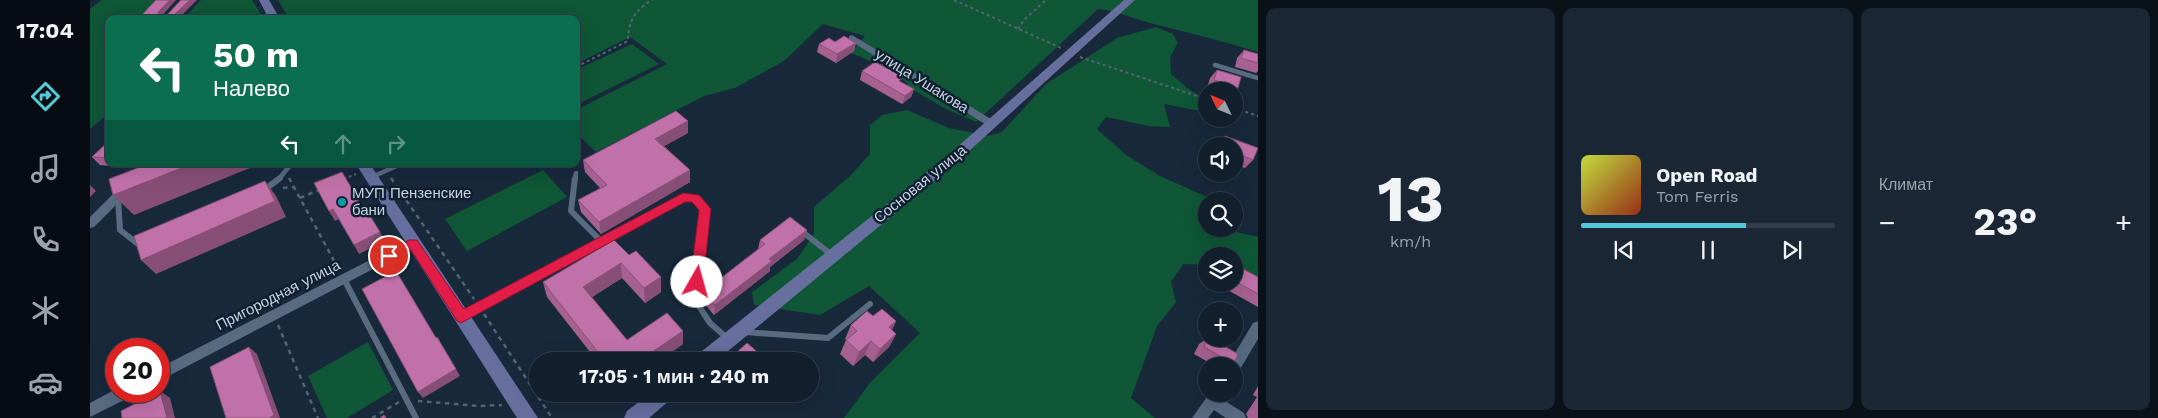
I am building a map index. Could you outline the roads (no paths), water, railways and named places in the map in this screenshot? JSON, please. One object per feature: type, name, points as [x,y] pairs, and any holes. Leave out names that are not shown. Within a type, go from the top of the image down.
[{"type":"street","points":[[264,0],[273,15]]},
{"type":"street","name":"Сосновая улица","points":[[714,352],[951,160],[1130,0]]},
{"type":"street","name":"улица Ушакова","points":[[852,38],[992,124]]},
{"type":"street","points":[[372,170],[413,243],[528,418]]},
{"type":"street","points":[[90,224],[137,177]]},
{"type":"street","name":"Пригородная улица","points":[[170,369],[413,243]]},
{"type":"street","points":[[1240,357],[1258,327]]},
{"type":"street","points":[[90,410],[105,402]]},
{"type":"street","points":[[634,418],[653,402]]},
{"type":"street","points":[[1199,418],[1211,402]]},
{"type":"street","points":[[1221,402],[1239,418]]},
{"type":"lane","points":[[1215,65],[1258,78]]},
{"type":"lane","points":[[257,194],[278,180],[288,167]]},
{"type":"lane","points":[[372,170],[386,167]]},
{"type":"lane","points":[[576,173],[571,211],[602,242]]},
{"type":"lane","points":[[133,191],[118,197],[120,230],[138,244],[147,240]]},
{"type":"lane","points":[[461,317],[683,198],[695,198],[705,209],[695,300],[710,322],[734,336],[828,338],[870,304]]},
{"type":"lane","points":[[797,228],[833,255]]},
{"type":"lane","points":[[344,279],[416,418]]},
{"type":"place","name":"МУП Пензенские бани","points":[[342,202]]}]
